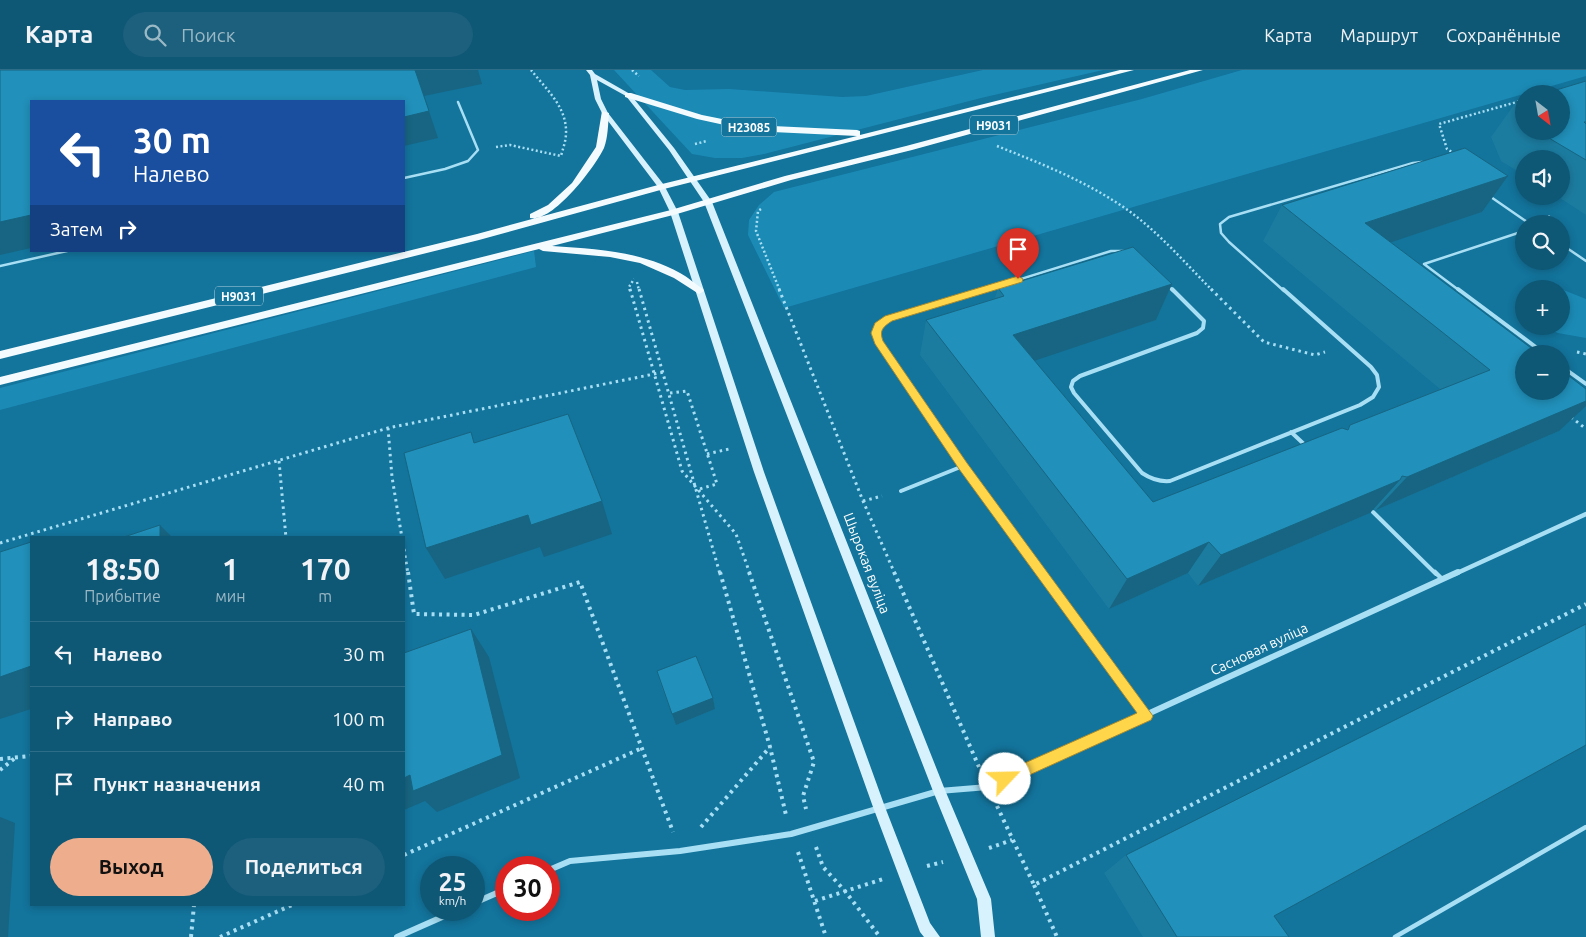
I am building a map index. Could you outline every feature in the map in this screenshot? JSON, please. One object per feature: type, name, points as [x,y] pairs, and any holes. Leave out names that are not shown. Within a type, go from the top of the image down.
[{"type":"main road","name":"Н9031","points":[[0,355],[479,237],[693,179],[1130,70]]},
{"type":"main road","name":"Н9031","points":[[0,381],[674,212],[788,178],[909,148],[1199,70]]},
{"type":"main road","name":"Н23085","points":[[628,95],[700,117],[752,128],[875,133]]},
{"type":"main road","points":[[479,237],[523,221],[551,207],[575,185],[600,147],[606,113]]},
{"type":"main road","points":[[533,246],[600,252],[640,260],[674,274],[699,292]]},
{"type":"street","name":"Н23085","points":[[591,72],[628,95],[672,149],[693,179]]},
{"type":"street","name":"Н23085","points":[[591,72],[598,99],[606,113],[662,187]]},
{"type":"street","name":"Шырокая вуліца","points":[[693,179],[708,202],[939,791],[984,899],[988,937]]},
{"type":"street","points":[[662,187],[674,212],[759,472],[879,806],[925,927],[933,937]]},
{"type":"street","name":"Сасновая вуліца","points":[[560,865],[570,861],[680,851],[791,834],[879,806],[939,791],[988,787],[1586,514]]},
{"type":"street","points":[[397,937],[433,921]]},
{"type":"lane","points":[[405,178],[445,169],[468,161],[478,150],[458,102]]},
{"type":"lane","points":[[1164,282],[1199,314],[1204,321],[1203,328],[1197,332],[1080,376],[1073,381],[1072,387],[1074,393],[1142,472],[1152,480],[1161,482],[1170,481],[1360,405],[1373,398],[1379,386],[1377,375],[1371,367],[1229,242],[1221,233],[1220,224],[1229,218],[1413,163],[1426,162]]},
{"type":"lane","points":[[1482,191],[1517,215]]},
{"type":"lane","points":[[1515,234],[1424,264],[1533,345]]},
{"type":"lane","points":[[1128,251],[1120,250],[1102,254],[888,319],[878,325],[876,333],[878,342],[963,466],[1146,716]]},
{"type":"lane","points":[[1570,250],[1586,261]]},
{"type":"lane","points":[[0,266],[63,252]]},
{"type":"lane","points":[[1570,372],[1586,384]]},
{"type":"lane","points":[[1292,432],[1309,449]]},
{"type":"lane","points":[[900,491],[963,466]]},
{"type":"lane","points":[[1373,512],[1442,579]]},
{"type":"lane","points":[[1395,937],[1586,827]]},
{"type":"path","points":[[478,150],[510,145],[561,156],[566,134],[565,118],[556,101],[531,70]]},
{"type":"path","points":[[1439,124],[1515,103]]},
{"type":"path","points":[[994,144],[1046,165],[1115,200],[1151,229],[1264,342],[1315,355],[1347,345]]},
{"type":"path","points":[[765,205],[758,210],[756,231],[863,501],[988,787],[1057,937]]},
{"type":"path","points":[[826,937],[791,834],[770,747],[696,490],[636,276],[629,287],[682,471],[696,490],[736,534],[814,762],[803,796],[810,828],[823,867],[845,891],[880,937]]},
{"type":"path","points":[[0,543],[388,428],[664,372]]},
{"type":"path","points":[[670,393],[687,391],[717,484],[696,490]]},
{"type":"path","points":[[1565,413],[1586,429]]},
{"type":"path","points":[[388,428],[392,477],[402,536]]},
{"type":"path","points":[[279,461],[286,536]]},
{"type":"path","points":[[405,556],[414,614],[474,616],[580,582],[680,851],[770,747]]},
{"type":"path","points":[[1034,886],[1586,604]]},
{"type":"path","points":[[405,855],[642,748]]},
{"type":"path","points":[[0,759],[30,756]]},
{"type":"path","points":[[0,770],[16,757]]},
{"type":"path","points":[[191,937],[194,906]]},
{"type":"path","points":[[220,937],[290,906]]},
{"type":"shaded area","points":[[614,70],[651,70],[670,87],[685,90],[729,89],[842,97],[866,96],[983,70],[1103,70],[981,98],[764,154],[742,158],[715,158],[692,154]]},
{"type":"shaded area","points":[[1242,70],[1586,70],[1586,76],[1555,85],[1515,85],[1515,97],[784,308],[748,235],[749,220],[759,205],[774,192],[1142,99]]},
{"type":"shaded area","points":[[534,251],[536,267],[0,410],[0,388]]},
{"type":"shaded area","points":[[1570,293],[1586,299],[1586,338],[1569,335]]},
{"type":"building","points":[[0,70],[415,70],[429,111],[405,117],[405,100],[30,100],[30,215],[0,222]]},
{"type":"building","points":[[1586,81],[1586,122],[1584,122],[1586,124],[1586,160],[1552,140],[1570,140],[1570,86]]},
{"type":"building","points":[[1465,148],[1508,176],[1365,223],[1527,345],[1515,345],[1515,400],[1570,400],[1570,377],[1586,389],[1586,401],[1407,477],[1402,476],[1400,480],[1221,555],[1209,542],[1127,579],[926,320],[1004,296],[998,288],[1133,247],[1172,284],[1013,335],[1153,502],[1342,428],[1348,430],[1350,425],[1490,370],[1282,205]]},
{"type":"building","points":[[568,414],[602,501],[531,525],[528,515],[426,548],[404,453],[471,432],[474,443]]},
{"type":"building","points":[[160,525],[160,536],[127,536]]},
{"type":"building","points":[[30,542],[30,666],[0,677],[0,552]]},
{"type":"building","points":[[1586,624],[1586,745],[1274,916],[1289,937],[1177,937],[1126,855]]},
{"type":"building","points":[[471,629],[502,755],[413,791],[410,775],[405,778],[405,653]]},
{"type":"building","points":[[696,656],[713,698],[672,714],[657,671]]},
{"type":"route","points":[[1005,779],[1146,716],[963,466],[878,342],[876,333],[878,325],[888,319],[1018,279]]}]
